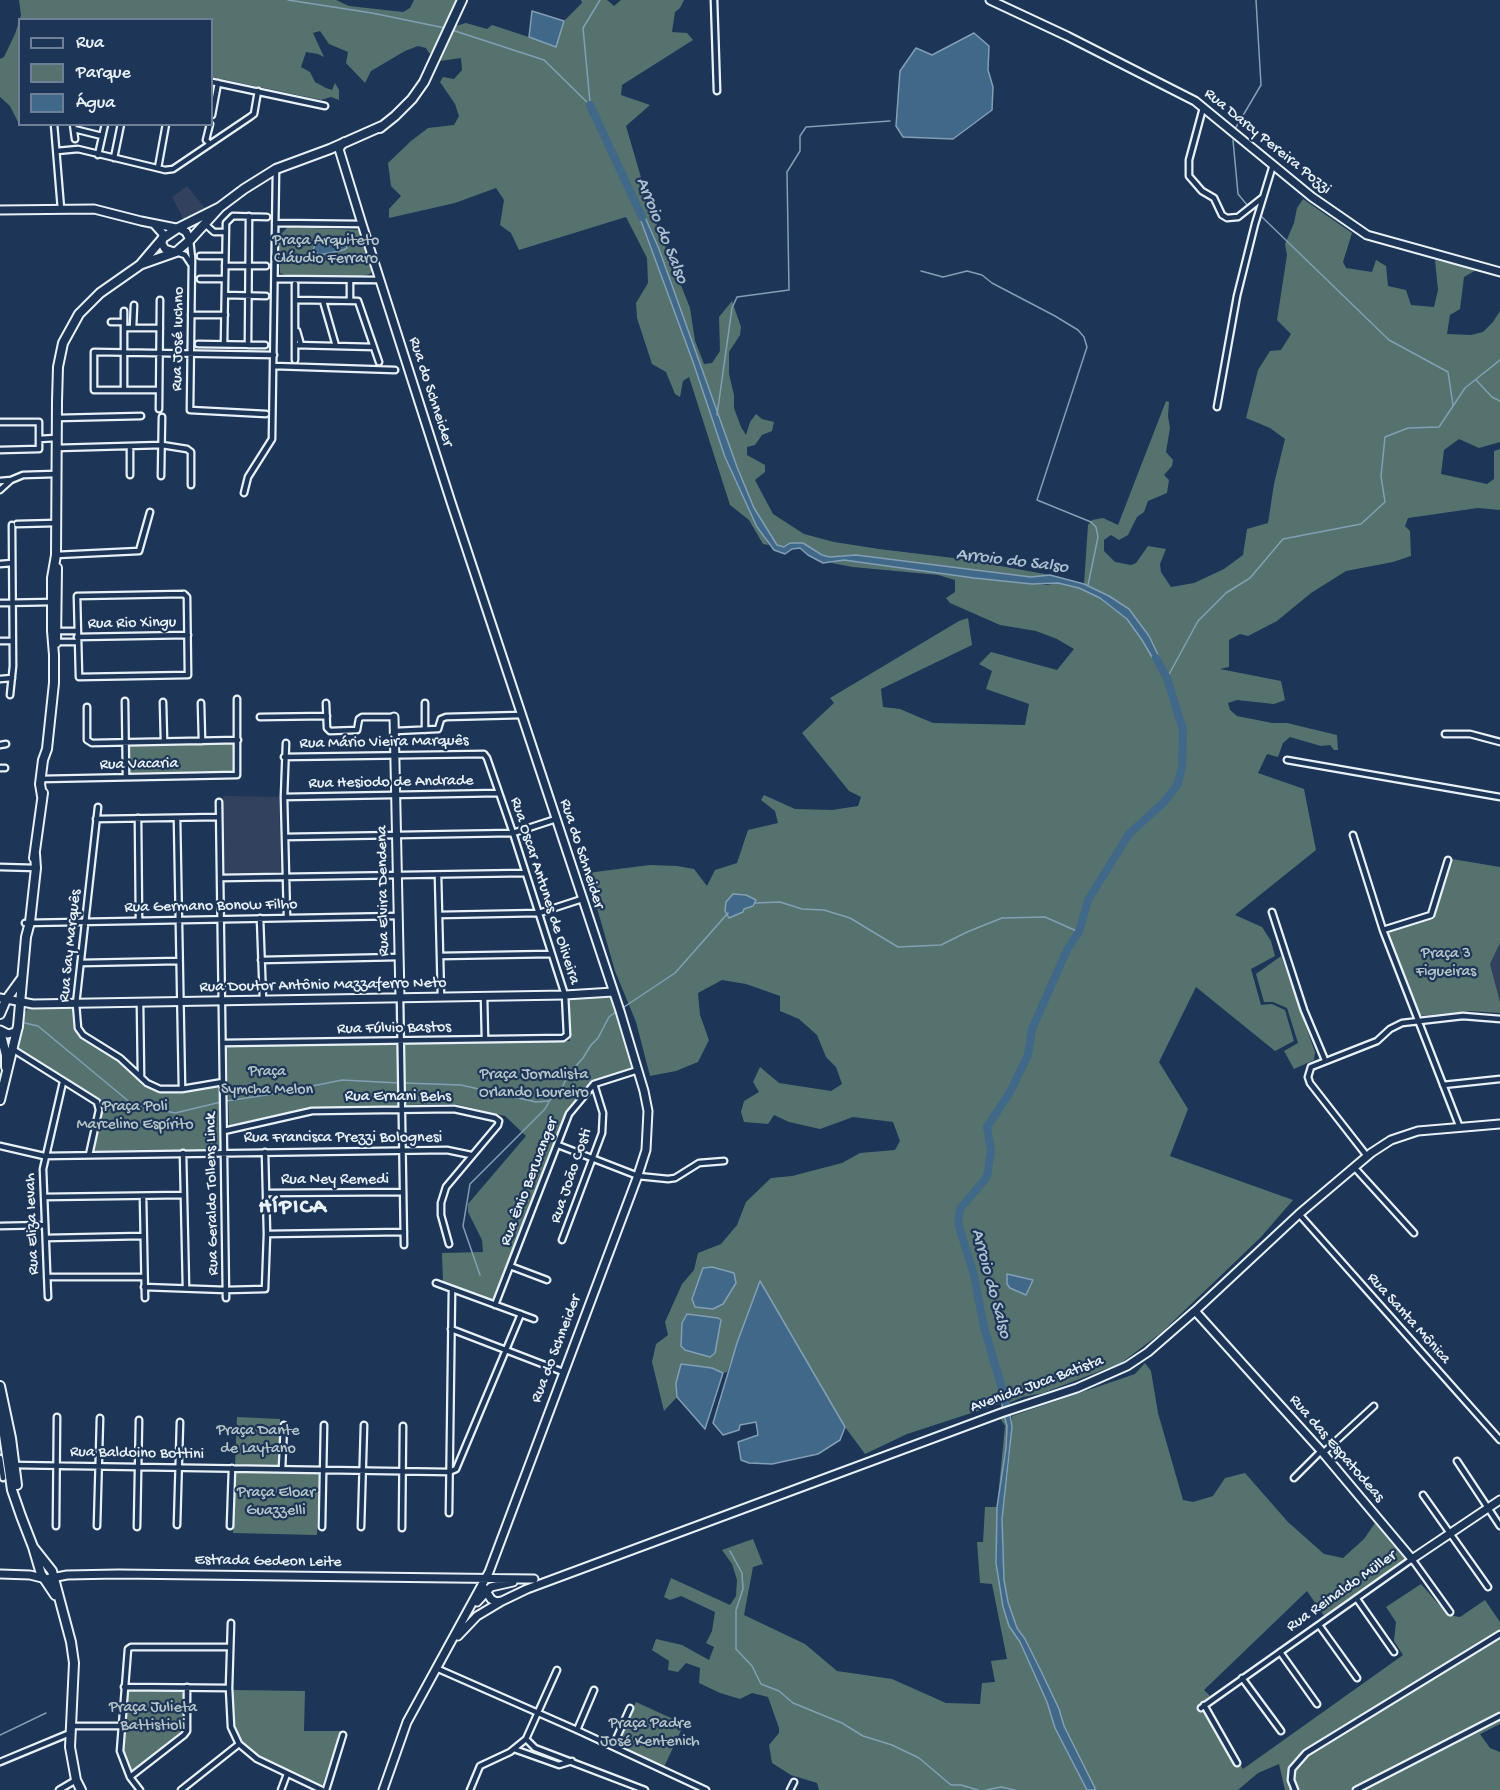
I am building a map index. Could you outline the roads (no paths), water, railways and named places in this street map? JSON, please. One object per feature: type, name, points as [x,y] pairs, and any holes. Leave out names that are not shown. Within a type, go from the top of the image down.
[{"type":"main road","points":[[140,265],[176,252],[220,207],[243,189],[276,169],[361,139],[395,116],[412,99],[424,82],[462,0]]},
{"type":"main road","name":"Rua Darcy Pereira Pozzi","points":[[990,0],[1195,101],[1312,197],[1367,235],[1500,272]]},
{"type":"main road","name":"Rua do Schneider","points":[[338,147],[619,1009],[648,1111],[646,1150],[638,1176],[563,1372],[487,1581]]},
{"type":"main road","points":[[54,655],[52,631],[55,602],[58,367],[67,333],[87,305],[140,265],[163,238],[220,207]]},
{"type":"main road","points":[[0,210],[94,209],[178,228],[186,232],[190,240]]},
{"type":"main road","points":[[154,224],[163,232],[162,244],[165,249],[176,252]]},
{"type":"main road","points":[[0,1100],[14,1050],[21,1003],[26,937],[52,709],[57,631],[55,602]]},
{"type":"main road","name":"Rua Elvira Dendena","points":[[394,717],[400,998]]},
{"type":"main road","points":[[0,1014],[2,998],[15,990],[22,977]]},
{"type":"main road","name":"Rua Doutor Antônio Mazzaferro Neto","points":[[2,998],[33,1004],[76,1004],[565,995],[613,992]]},
{"type":"main road","points":[[0,1030],[5,1034],[12,1034],[18,1026]]},
{"type":"main road","points":[[0,1030],[6,1055],[6,1074]]},
{"type":"main road","name":"Avenida Juca Batista","points":[[452,1642],[477,1616],[502,1601],[560,1576],[1014,1408],[1077,1388],[1127,1366],[1148,1352],[1195,1311],[1299,1214],[1367,1156],[1391,1140],[1418,1131],[1500,1125]]},
{"type":"main road","name":"Rua das Espatodeas","points":[[1195,1311],[1322,1452],[1412,1560]]},
{"type":"main road","points":[[0,1386],[5,1462]]},
{"type":"main road","points":[[0,1407],[5,1462],[21,1516],[43,1578],[58,1599]]},
{"type":"main road","name":"Rua Reinaldo Müller","points":[[1412,1560],[1500,1500]]},
{"type":"main road","points":[[33,1547],[50,1568],[71,1642],[74,1663],[70,1747],[76,1780],[81,1790]]},
{"type":"main road","name":"Estrada Gedeon Leite","points":[[30,1575],[39,1569],[50,1568],[67,1575]]},
{"type":"main road","name":"Estrada Gedeon Leite","points":[[0,1574],[43,1578],[67,1575],[469,1578],[487,1581]]},
{"type":"main road","name":"Avenida Juca Batista","points":[[487,1581],[496,1585],[560,1576]]},
{"type":"main road","name":"Avenida Juca Batista","points":[[487,1581],[534,1579]]},
{"type":"main road","points":[[487,1581],[503,1584],[507,1588],[507,1594],[502,1601],[494,1601],[487,1581]]},
{"type":"main road","name":"Avenida Juca Batista","points":[[382,1790],[407,1722],[487,1581]]},
{"type":"street","points":[[714,0],[717,91]]},
{"type":"street","points":[[213,82],[325,105]]},
{"type":"street","points":[[213,110],[218,83]]},
{"type":"street","points":[[57,151],[74,149],[173,170],[254,114],[258,92]]},
{"type":"street","points":[[1203,108],[1189,160],[1189,176],[1202,191],[1214,198],[1222,215],[1227,218],[1238,217],[1264,196]]},
{"type":"street","points":[[54,126],[61,208]]},
{"type":"street","points":[[98,155],[104,126]]},
{"type":"street","points":[[114,158],[121,126]]},
{"type":"street","points":[[158,168],[166,126]]},
{"type":"street","points":[[210,126],[206,140],[210,144]]},
{"type":"street","points":[[75,139],[74,127],[102,136]]},
{"type":"street","points":[[1217,407],[1237,296],[1273,165]]},
{"type":"street","points":[[244,493],[248,477],[272,439],[276,169]]},
{"type":"street","points":[[224,344],[226,223],[233,216],[267,217]]},
{"type":"street","points":[[248,345],[249,216]]},
{"type":"street","points":[[275,223],[362,225]]},
{"type":"street","points":[[205,224],[214,232],[226,232]]},
{"type":"street","name":"Rua José Iuchno","points":[[190,240],[192,269],[190,410],[266,414]]},
{"type":"street","name":"Rua José Iuchno","points":[[176,252],[185,255],[192,269]]},
{"type":"street","points":[[200,256],[225,256]]},
{"type":"street","points":[[225,266],[266,266]]},
{"type":"street","points":[[200,279],[225,279]]},
{"type":"street","points":[[275,279],[380,280]]},
{"type":"street","points":[[350,280],[350,301]]},
{"type":"street","points":[[295,284],[295,360]]},
{"type":"street","points":[[225,295],[266,296]]},
{"type":"street","points":[[159,409],[160,300]]},
{"type":"street","points":[[295,300],[358,301],[379,362]]},
{"type":"street","points":[[323,301],[336,346]]},
{"type":"street","points":[[134,304],[134,328]]},
{"type":"street","points":[[124,311],[124,390]]},
{"type":"street","points":[[191,315],[225,315]]},
{"type":"street","points":[[111,322],[134,328],[160,328]]},
{"type":"street","points":[[295,331],[302,345]]},
{"type":"street","points":[[198,344],[265,345]]},
{"type":"street","points":[[295,345],[374,347]]},
{"type":"street","points":[[159,390],[94,390],[94,352],[274,355]]},
{"type":"street","points":[[274,366],[395,370]]},
{"type":"street","points":[[57,418],[141,416]]},
{"type":"street","points":[[161,476],[162,417]]},
{"type":"street","points":[[0,422],[39,422],[39,449],[0,450]]},
{"type":"street","points":[[39,438],[56,438]]},
{"type":"street","points":[[56,448],[162,445],[190,450],[191,485]]},
{"type":"street","points":[[130,446],[130,475]]},
{"type":"street","points":[[0,481],[11,480],[23,475],[56,474]]},
{"type":"street","points":[[0,490],[11,480]]},
{"type":"street","points":[[56,555],[139,550],[150,512]]},
{"type":"street","points":[[10,695],[14,524],[56,523]]},
{"type":"street","points":[[0,564],[12,563]]},
{"type":"street","points":[[186,595],[188,635],[188,675],[79,677],[77,596],[186,595]]},
{"type":"street","points":[[0,603],[55,602]]},
{"type":"street","points":[[57,631],[77,636]]},
{"type":"street","name":"Rua Rio Xingu","points":[[77,636],[188,635]]},
{"type":"street","points":[[56,642],[77,636]]},
{"type":"street","points":[[0,641],[12,641]]},
{"type":"street","points":[[0,679],[12,678]]},
{"type":"street","points":[[87,707],[89,742],[238,740],[237,699]]},
{"type":"street","points":[[125,701],[126,777]]},
{"type":"street","points":[[162,702],[164,741]]},
{"type":"street","points":[[201,703],[202,741]]},
{"type":"street","points":[[326,703],[327,728],[330,731],[357,730],[358,719],[362,717],[394,717]]},
{"type":"street","points":[[425,703],[425,730]]},
{"type":"street","points":[[260,717],[327,716]]},
{"type":"street","points":[[395,731],[438,729],[443,717],[522,716]]},
{"type":"street","points":[[1444,734],[1470,734],[1500,742]]},
{"type":"street","name":"Rua Vacaria","points":[[43,779],[237,775],[238,740]]},
{"type":"street","points":[[286,743],[284,797],[287,917]]},
{"type":"street","points":[[0,745],[6,744]]},
{"type":"street","name":"Rua Mário Vieira Marquês","points":[[284,757],[484,754]]},
{"type":"street","name":"Rua Oscar Antunes de Oliveira","points":[[484,754],[513,833],[565,995],[566,1038]]},
{"type":"street","points":[[1287,760],[1500,797]]},
{"type":"street","name":"Rua Hesiodo de Andrade","points":[[284,797],[499,793]]},
{"type":"street","name":"Rua Geraldo Tollens Linck","points":[[219,802],[226,1298]]},
{"type":"street","name":"Rua Say Marquês","points":[[98,807],[76,1004],[78,1028],[83,1035],[120,1058],[141,1077],[160,1089],[182,1089],[223,1082]]},
{"type":"street","points":[[96,819],[219,817]]},
{"type":"street","points":[[138,818],[139,921]]},
{"type":"street","points":[[177,818],[182,1089]]},
{"type":"street","points":[[285,837],[513,833],[556,819]]},
{"type":"street","points":[[1353,835],[1383,930],[1460,1128]]},
{"type":"street","points":[[1383,930],[1431,915],[1448,860]]},
{"type":"street","points":[[0,867],[34,868]]},
{"type":"street","points":[[221,878],[525,873]]},
{"type":"street","points":[[438,875],[441,997]]},
{"type":"street","points":[[439,915],[539,913],[582,899]]},
{"type":"street","points":[[1272,912],[1304,1010],[1325,1060]]},
{"type":"street","name":"Rua Germano Bonow Filho","points":[[28,922],[398,916]]},
{"type":"street","points":[[260,918],[263,1000]]},
{"type":"street","points":[[440,956],[551,954]]},
{"type":"street","points":[[261,960],[399,957]]},
{"type":"street","points":[[81,963],[179,961]]},
{"type":"street","points":[[484,996],[485,1039]]},
{"type":"street","name":"Rua Elvira Dendena","points":[[400,998],[404,1245]]},
{"type":"street","points":[[140,1003],[141,1077]]},
{"type":"street","points":[[1367,1156],[1310,1083],[1308,1072],[1311,1067],[1377,1041],[1390,1029],[1402,1023],[1463,1016],[1500,1019]]},
{"type":"street","name":"Rua Fúlvio Bastos","points":[[223,1043],[566,1038]]},
{"type":"street","points":[[14,1050],[99,1106],[88,1155]]},
{"type":"street","points":[[594,1084],[638,1070]]},
{"type":"street","points":[[1443,1085],[1500,1079]]},
{"type":"street","name":"Rua Eliza Ievah","points":[[48,1297],[43,1169],[44,1156],[63,1082]]},
{"type":"street","name":"Rua Ênio Berwanger","points":[[495,1305],[569,1114],[594,1084]]},
{"type":"street","name":"Rua João Costi","points":[[562,1240],[602,1133],[603,1113],[594,1084]]},
{"type":"street","name":"Rua Ernani Behs","points":[[224,1131],[312,1111],[454,1109],[495,1118],[499,1121],[498,1125],[446,1187],[441,1203],[441,1215],[449,1245]]},
{"type":"street","points":[[558,1144],[638,1176],[675,1178],[699,1163],[724,1161]]},
{"type":"street","name":"Rua Francisca Prezzi Bolognesi","points":[[0,1146],[44,1156],[402,1150],[447,1150],[471,1155]]},
{"type":"street","points":[[144,1287],[265,1289],[267,1234],[265,1152]]},
{"type":"street","points":[[183,1153],[186,1288]]},
{"type":"street","points":[[1354,1167],[1414,1233]]},
{"type":"street","name":"Rua Ney Remedi","points":[[266,1193],[403,1192]]},
{"type":"street","points":[[44,1197],[184,1195]]},
{"type":"street","points":[[143,1196],[145,1298]]},
{"type":"street","name":"Rua Santa Mônica","points":[[1299,1214],[1500,1440]]},
{"type":"street","points":[[0,1226],[45,1225]]},
{"type":"street","points":[[267,1234],[404,1232]]},
{"type":"street","points":[[46,1238],[143,1236]]},
{"type":"street","points":[[510,1266],[547,1280]]},
{"type":"street","points":[[47,1277],[144,1277]]},
{"type":"street","points":[[436,1283],[534,1319]]},
{"type":"street","points":[[449,1513],[452,1289]]},
{"type":"street","points":[[449,1472],[456,1469],[521,1314]]},
{"type":"street","points":[[451,1329],[563,1372]]},
{"type":"street","points":[[1294,1478],[1374,1406]]},
{"type":"street","points":[[56,1526],[57,1417]]},
{"type":"street","points":[[97,1526],[100,1418]]},
{"type":"street","points":[[137,1527],[139,1420]]},
{"type":"street","points":[[177,1525],[180,1422]]},
{"type":"street","points":[[282,1469],[284,1425]]},
{"type":"street","points":[[322,1527],[324,1425]]},
{"type":"street","points":[[361,1527],[364,1425]]},
{"type":"street","points":[[402,1528],[403,1426]]},
{"type":"street","points":[[1457,1461],[1500,1526]]},
{"type":"street","points":[[3,1478],[5,1462]]},
{"type":"street","name":"Rua Baldoino Bottini","points":[[5,1462],[99,1466],[449,1472]]},
{"type":"street","points":[[230,1526],[232,1468]]},
{"type":"street","points":[[1422,1495],[1488,1587]]},
{"type":"street","name":"Rua Reinaldo Müller","points":[[1237,1762],[1202,1707],[1412,1560]]},
{"type":"street","name":"Rua das Espatodeas","points":[[1412,1560],[1450,1612]]},
{"type":"street","points":[[1357,1599],[1394,1652]]},
{"type":"street","points":[[231,1623],[229,1647],[231,1727],[239,1744],[257,1759],[324,1790],[344,1735]]},
{"type":"street","points":[[1319,1625],[1357,1678]]},
{"type":"street","points":[[1295,1790],[1291,1780],[1292,1769],[1306,1753],[1500,1634]]},
{"type":"street","points":[[141,1790],[130,1777],[120,1751],[128,1649],[131,1647],[229,1647]]},
{"type":"street","points":[[1280,1652],[1317,1704]]},
{"type":"street","points":[[436,1668],[613,1746],[706,1790]]},
{"type":"street","points":[[470,1790],[480,1766],[514,1749],[526,1739],[557,1670]]},
{"type":"street","points":[[1242,1678],[1281,1731]]},
{"type":"street","points":[[124,1687],[229,1688]]},
{"type":"street","points":[[130,1777],[187,1731],[187,1687]]},
{"type":"street","points":[[577,1730],[594,1690]]},
{"type":"street","points":[[613,1746],[630,1708]]},
{"type":"street","points":[[1356,1790],[1500,1716]]},
{"type":"street","points":[[0,1762],[70,1729],[122,1726]]},
{"type":"street","points":[[526,1739],[535,1748],[645,1790]]},
{"type":"street","points":[[181,1790],[239,1744]]},
{"type":"street","points":[[514,1749],[560,1765],[572,1761]]},
{"type":"street","points":[[281,1790],[287,1774]]},
{"type":"street","points":[[59,1790],[76,1780]]},
{"type":"street","points":[[790,1790],[794,1782]]},
{"type":"water","points":[[532,11],[564,21],[556,47],[529,37]]},
{"type":"water","points":[[974,33],[989,46],[988,70],[993,87],[992,110],[953,139],[903,137],[896,126],[900,71],[916,48],[932,55]]},
{"type":"water","points":[[641,208],[659,249],[737,467],[754,508],[777,545],[784,547],[790,543],[803,543],[822,555],[830,557],[856,555],[1031,577],[1050,575],[1084,584],[1129,609],[1149,636],[1164,667],[1155,662],[1127,619],[1100,598],[1079,588],[1058,583],[1032,584],[974,578],[844,560],[823,563],[800,548],[792,549],[785,554],[774,550],[757,527],[725,457],[637,210]]},
{"type":"water","points":[[344,241],[347,248],[325,254],[319,254],[313,250],[315,245],[321,242]]},
{"type":"water","points":[[733,894],[746,895],[756,900],[753,906],[729,918],[725,911],[726,902]]},
{"type":"water","points":[[712,1267],[734,1273],[736,1283],[723,1304],[713,1309],[695,1307],[692,1299],[703,1268]]},
{"type":"water","points":[[1007,1274],[1033,1280],[1026,1295],[1010,1288],[1007,1284]]},
{"type":"water","points":[[760,1281],[845,1427],[840,1440],[818,1454],[772,1464],[749,1463],[741,1460],[738,1442],[758,1435],[756,1422],[740,1425],[739,1430],[723,1435],[713,1423],[737,1343]]},
{"type":"water","points":[[687,1314],[721,1320],[715,1353],[710,1357],[685,1350],[681,1346],[682,1323]]},
{"type":"water","points":[[681,1364],[712,1368],[723,1373],[705,1429],[677,1397],[676,1383]]},
{"type":"water","points":[[1002,1394],[1007,1396],[1012,1427],[1002,1519],[1004,1580],[1008,1602],[1017,1628],[1041,1671],[1059,1709],[1064,1726],[1096,1790],[1087,1790],[1055,1728],[1047,1702],[1020,1642],[1009,1626],[1003,1607],[996,1563],[997,1507],[1007,1426],[1002,1407]]},
{"type":"waterway","name":"Arroio do Salso","points":[[288,0],[372,13],[445,28]]},
{"type":"waterway","points":[[590,102],[583,28],[600,0]]},
{"type":"waterway","points":[[1235,129],[1261,85],[1256,0]]},
{"type":"waterway","name":"Arroio do Salso","points":[[452,30],[544,60],[590,105]]},
{"type":"waterway","name":"Arroio do Salso","points":[[590,105],[642,217]]},
{"type":"waterway","points":[[717,415],[732,308],[737,297],[789,290],[787,172],[800,151],[800,136],[806,127],[890,121]]},
{"type":"waterway","points":[[1233,140],[1238,194],[1248,206]]},
{"type":"waterway","points":[[1262,217],[1389,340],[1448,372],[1453,405]]},
{"type":"waterway","points":[[921,271],[943,277],[967,271],[982,275],[992,283],[1055,316],[1078,330],[1084,337],[1087,347],[1037,500],[1091,522],[1096,527],[1098,537],[1088,585]]},
{"type":"waterway","points":[[1167,678],[1198,621],[1226,593],[1250,578],[1283,539],[1361,524],[1385,502],[1381,476],[1385,437],[1408,428],[1439,427],[1465,388],[1500,360]]},
{"type":"waterway","points":[[1476,380],[1492,397],[1500,401]]},
{"type":"waterway","name":"Arroio do Salso","points":[[1006,1402],[984,1327],[974,1275],[958,1223],[960,1209],[987,1177],[991,1151],[987,1127],[1010,1092],[1028,1055],[1032,1029],[1067,950],[1079,932],[1088,900],[1129,834],[1164,802],[1178,784],[1182,767],[1183,730],[1167,678],[1156,658]]},
{"type":"waterway","points":[[755,903],[780,902],[802,909],[824,910],[850,918],[898,947],[941,945],[1002,918],[1045,917],[1079,932]]},
{"type":"waterway","points":[[621,1009],[675,973],[728,913]]},
{"type":"waterway","points":[[404,1083],[461,1085],[536,1102],[549,1101],[560,1092],[568,1075],[598,1038],[609,1017],[617,1011]]},
{"type":"waterway","points":[[25,1023],[38,1026],[132,1104],[175,1113],[221,1102]]},
{"type":"waterway","points":[[226,1101],[342,1080],[399,1083]]},
{"type":"waterway","points":[[480,1275],[463,1226],[470,1184],[545,1109],[549,1102]]},
{"type":"waterway","points":[[730,1551],[742,1573],[743,1589],[736,1610],[736,1649],[752,1666],[761,1684],[779,1691],[793,1703],[842,1723],[863,1736],[892,1745],[919,1758],[951,1785],[961,1785],[978,1790]]},
{"type":"waterway","points":[[0,1735],[46,1713]]},
{"type":"waterway","points":[[986,1790],[1001,1787],[1015,1790]]},
{"type":"district","name":"HÍPICA","points":[[293,1209]]},
{"type":"park label","name":"Praça Arquiteto Cláudio Ferraro","points":[[326,251]]},
{"type":"park label","name":"Praça 3 Figueiras","points":[[1446,964]]},
{"type":"park label","name":"Praça Symcha Melon","points":[[267,1082]]},
{"type":"park label","name":"Praça Jornalista Orlando Loureiro","points":[[534,1085]]},
{"type":"park label","name":"Praça Poli Marcelino Espírito","points":[[135,1117]]},
{"type":"park label","name":"Praça Dante de Laytano","points":[[258,1441]]},
{"type":"park label","name":"Praça Eloar Guazzelli","points":[[276,1503]]},
{"type":"park label","name":"Praça Julieta Battistioli","points":[[153,1718]]},
{"type":"park label","name":"Praça Padre José Kentenich","points":[[650,1734]]}]
